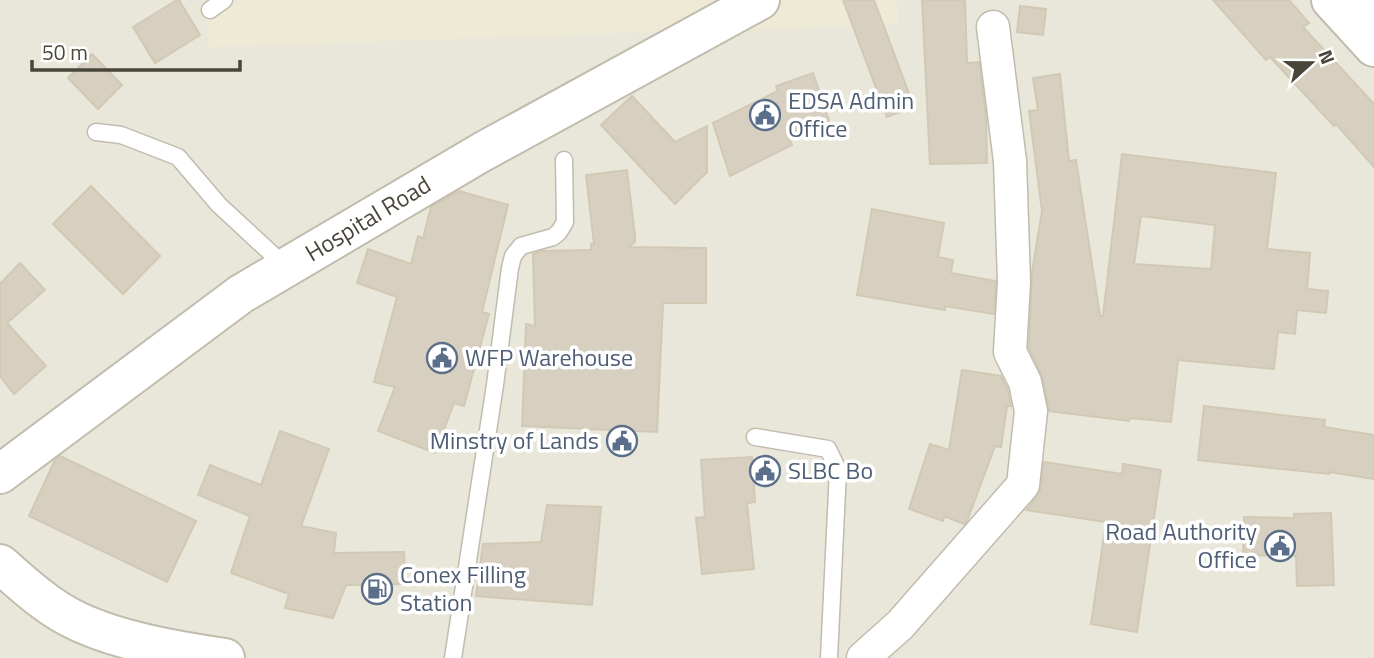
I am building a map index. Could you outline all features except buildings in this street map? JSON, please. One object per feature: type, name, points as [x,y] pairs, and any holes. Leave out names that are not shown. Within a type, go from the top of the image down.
[{"type":"street","name":"Hospital Road","points":[[0,474],[242,294],[482,152],[760,0]]},
{"type":"street","points":[[1350,6],[1374,47]]},
{"type":"street","points":[[863,658],[900,625],[1023,485],[1031,411],[1026,382],[1010,352],[1014,282],[1010,161],[993,27]]},
{"type":"street","points":[[0,565],[39,598],[70,618],[107,632],[174,650],[225,658]]},
{"type":"lane","points":[[210,10],[224,0]]},
{"type":"lane","points":[[96,132],[121,135],[178,158],[219,205],[286,267]]},
{"type":"lane","points":[[453,658],[510,268],[513,256],[521,246],[553,237],[565,222],[564,160]]},
{"type":"lane","points":[[755,437],[828,449],[838,470],[830,658]]},
{"type":"shaded area","points":[[0,0],[1374,0],[1374,658],[0,658]]},
{"type":"shaded area","points":[[206,0],[897,0],[898,24],[208,47]]},
{"type":"place","name":"EDSA Admin Office","points":[[765,115]]},
{"type":"place","name":"WFP Warehouse","points":[[442,358]]},
{"type":"place","name":"Minstry of Lands","points":[[622,441]]},
{"type":"place","name":"SLBC Bo","points":[[765,471]]},
{"type":"place","name":"Road Authority Office","points":[[1280,546]]},
{"type":"place","name":"Conex Filling Station","points":[[377,589]]}]
